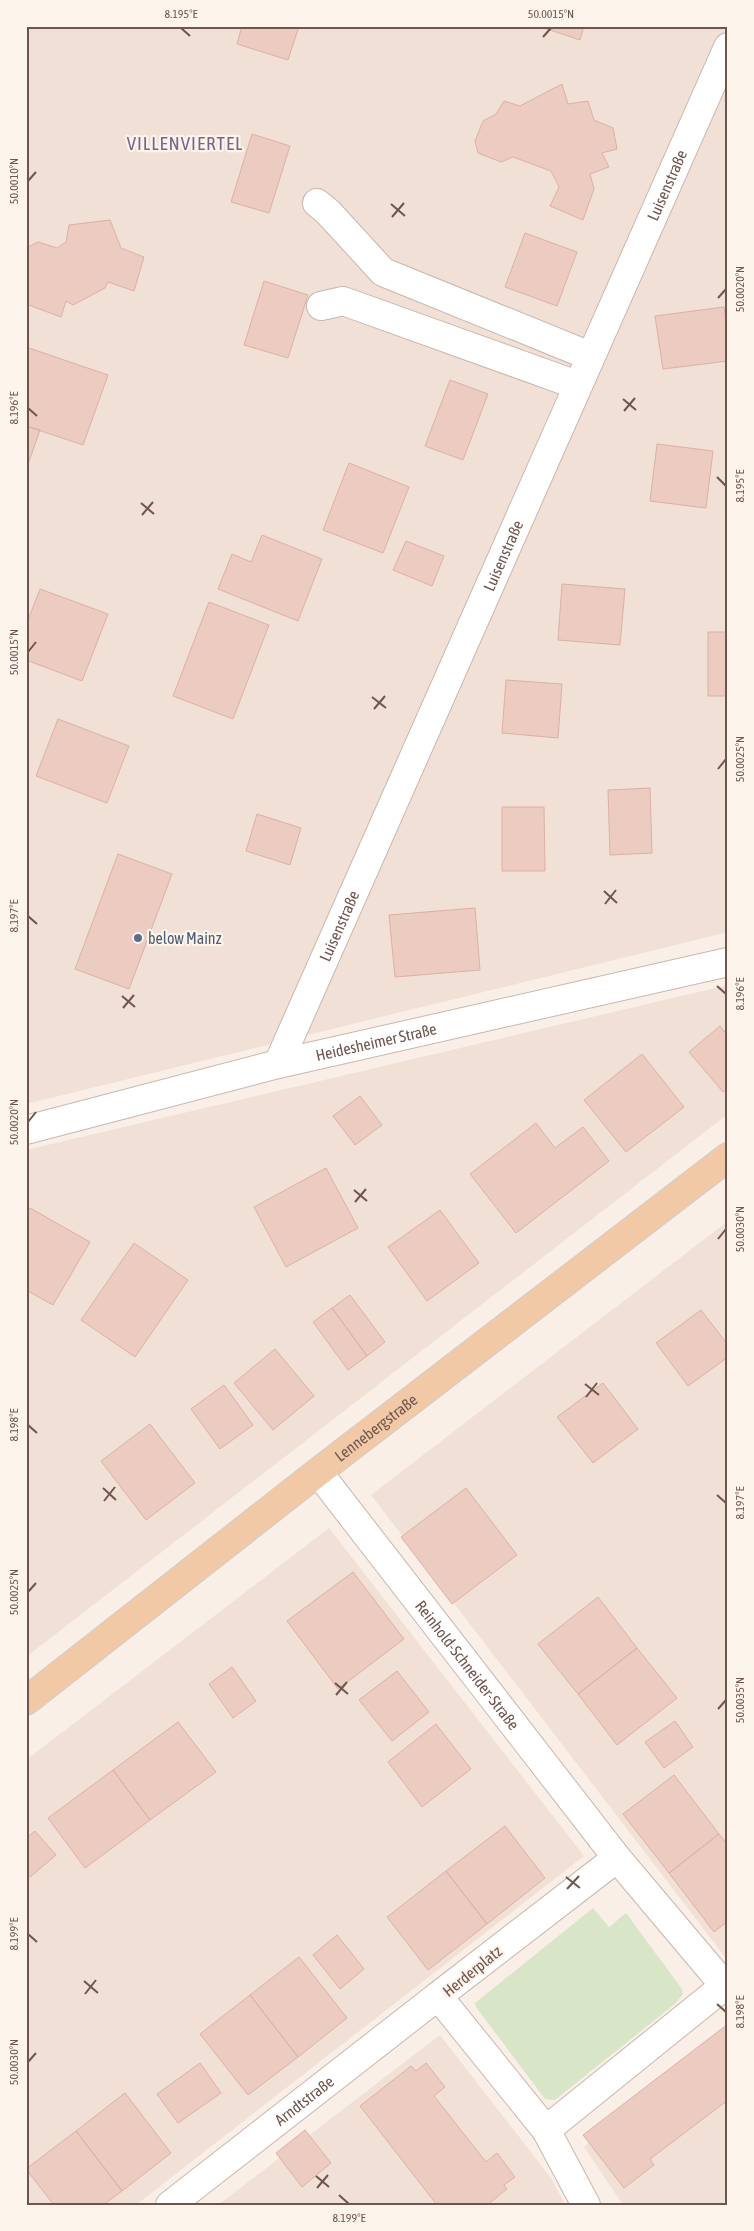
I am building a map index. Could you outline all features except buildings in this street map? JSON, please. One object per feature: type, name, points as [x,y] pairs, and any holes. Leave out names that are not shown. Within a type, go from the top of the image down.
[{"type":"main road","name":"Lennebergstraße","points":[[26,1701],[318,1472],[728,1157]]},
{"type":"street","name":"Luisenstraße","points":[[278,1064],[728,47]]},
{"type":"street","points":[[317,203],[328,212],[382,272],[590,356]]},
{"type":"street","points":[[321,306],[343,301],[577,385]]},
{"type":"street","name":"Heidesheimer Straße","points":[[26,1130],[278,1064],[728,962]]},
{"type":"street","name":"Reinhold-Schneider-Straße","points":[[318,1472],[617,1858]]},
{"type":"street","points":[[546,2130],[726,1984],[617,1858]]},
{"type":"street","name":"Herderplatz","points":[[586,2205],[546,2130],[438,1996],[617,1858]]},
{"type":"street","name":"Arndtstraße","points":[[170,2205],[438,1996]]},
{"type":"shaded area","points":[[26,26],[728,26],[728,932],[26,1104]]},
{"type":"shaded area","points":[[728,985],[728,1114],[26,1657],[26,1150]]},
{"type":"shaded area","points":[[728,1221],[728,1955],[725,1957],[371,1495]]},
{"type":"shaded area","points":[[329,1528],[584,1856],[136,2205],[26,2205],[26,1760]]},
{"type":"shaded area","points":[[728,2026],[728,2205],[623,2205],[584,2147]]},
{"type":"shaded area","points":[[440,2035],[551,2178],[565,2205],[218,2205]]},
{"type":"green space","points":[[593,1908],[609,1927],[626,1913],[682,1989],[683,1994],[676,2003],[555,2100],[545,2099],[476,2007],[475,2003]]},
{"type":"place","name":"below Mainz","points":[[138,938]]},
{"type":"district","name":"VILLENVIERTEL","points":[[185,143]]}]
